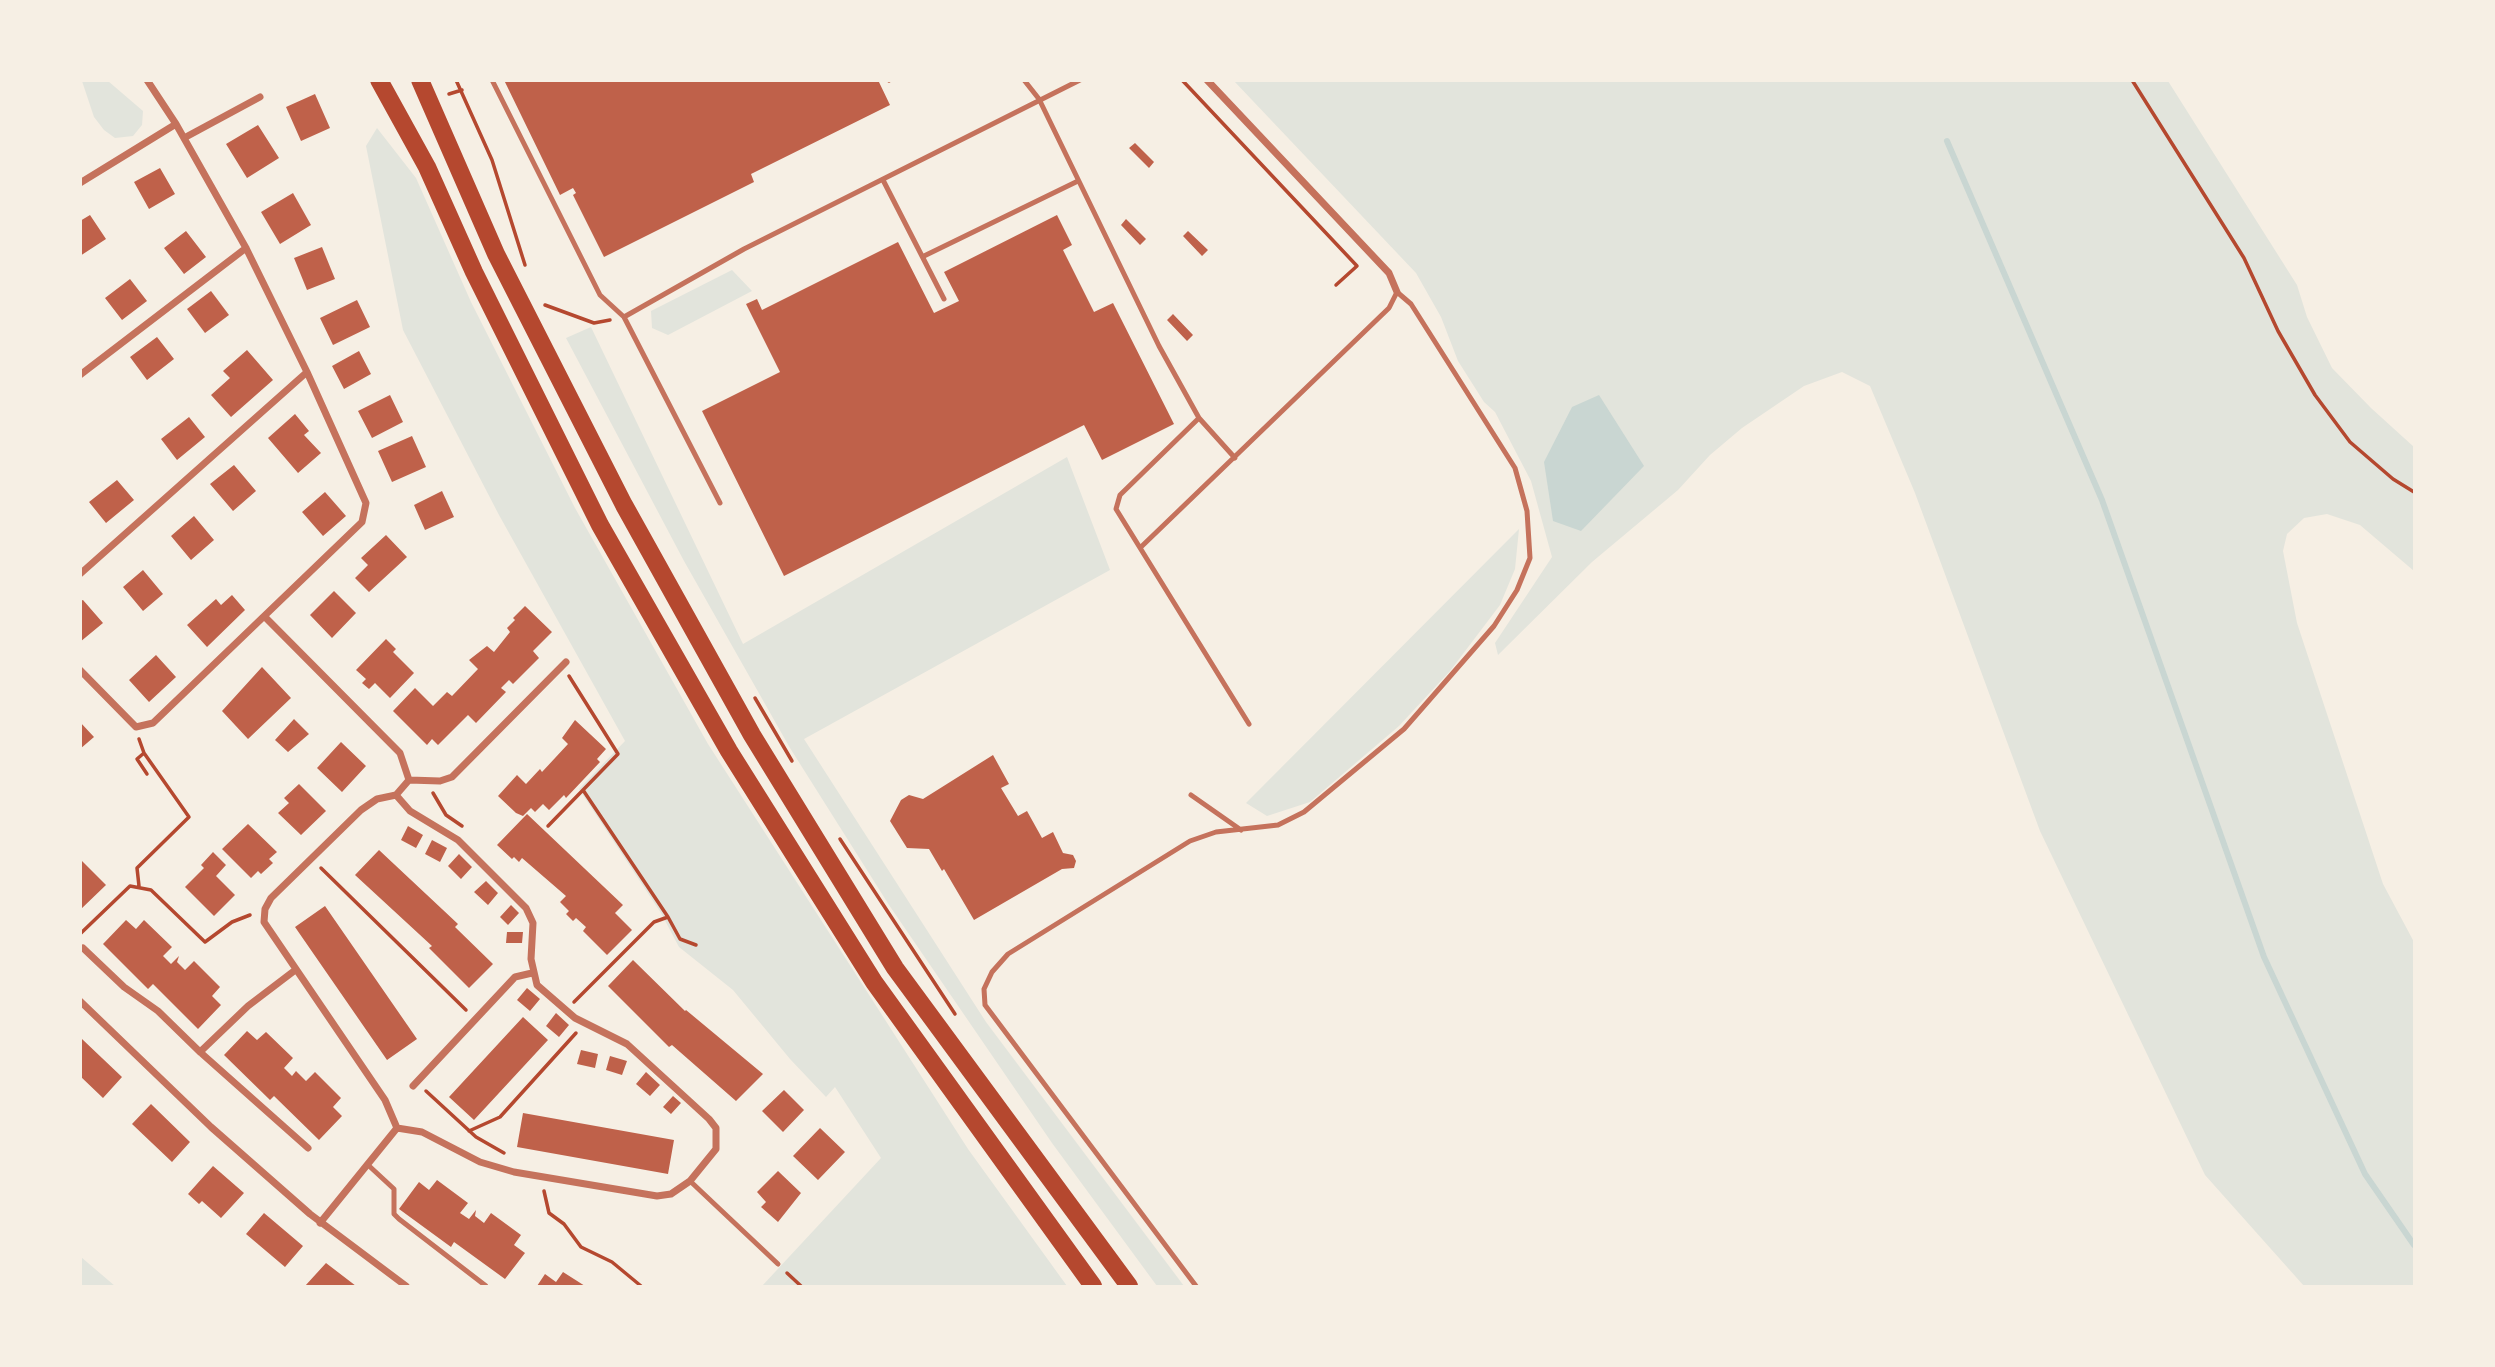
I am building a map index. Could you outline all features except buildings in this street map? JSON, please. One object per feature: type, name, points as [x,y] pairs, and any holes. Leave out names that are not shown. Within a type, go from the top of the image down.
[{"type":"main road","points":[[379,80],[427,167],[474,272],[600,525],[729,751],[874,982],[1093,1286]]},
{"type":"main road","points":[[421,80],[496,254],[624,505],[752,735],[895,968],[1129,1286]]},
{"type":"street","points":[[80,670],[136,727],[153,723],[266,618],[362,522],[366,503],[307,372],[246,248],[176,124],[147,80]]},
{"type":"street","points":[[1207,80],[1389,273],[1397,292]]},
{"type":"street","points":[[184,138],[261,97]]},
{"type":"street","points":[[80,183],[176,124]]},
{"type":"street","points":[[80,375],[246,248]]},
{"type":"street","points":[[80,574],[307,372]]},
{"type":"street","points":[[266,618],[400,753],[409,780]]},
{"type":"street","points":[[409,780],[426,782],[452,777],[565,664]]},
{"type":"street","points":[[397,1128],[385,1100],[269,934],[264,922],[265,909],[271,898],[361,810],[377,799],[396,795],[409,780]]},
{"type":"street","points":[[396,795],[410,811],[458,840],[531,915],[532,973],[537,985],[584,1024],[627,1044],[696,1106],[716,1128],[716,1149],[690,1181],[671,1194],[657,1196],[514,1172],[480,1161],[422,1132],[397,1128]]},
{"type":"street","points":[[83,948],[124,987],[158,1010],[200,1052],[308,1148]]},
{"type":"street","points":[[200,1052],[248,1006],[295,971]]},
{"type":"street","points":[[413,1086],[515,976],[532,973]]},
{"type":"street","points":[[80,1000],[211,1127],[320,1223],[406,1286]]},
{"type":"street","points":[[320,1223],[397,1128]]},
{"type":"lane","points":[[492,80],[600,295],[624,317],[720,503]]},
{"type":"lane","points":[[1024,80],[1039,100],[1158,346],[1199,418],[1235,458]]},
{"type":"lane","points":[[624,317],[744,249],[1080,80]]},
{"type":"lane","points":[[883,180],[944,299]]},
{"type":"lane","points":[[924,256],[1078,181]]},
{"type":"lane","points":[[1141,547],[1389,308],[1397,292],[1411,304],[1515,468],[1528,511],[1530,558],[1517,590],[1494,626],[1404,729],[1304,812],[1278,825],[1216,832],[1190,841],[1007,954],[992,972],[984,989],[985,1005],[1196,1286]]},
{"type":"lane","points":[[1199,418],[1116,502],[1116,509],[1249,724]]},
{"type":"lane","points":[[1191,795],[1241,830]]},
{"type":"lane","points":[[367,1164],[394,1189],[394,1214],[398,1219],[486,1286]]},
{"type":"lane","points":[[690,1181],[778,1264]]},
{"type":"path","points":[[456,80],[492,160],[529,274]]},
{"type":"path","points":[[1182,80],[1357,266],[1336,285]]},
{"type":"path","points":[[2132,80],[2245,258],[2278,331],[2315,395],[2350,442],[2393,480],[2414,492]]},
{"type":"path","points":[[450,93],[462,90]]},
{"type":"path","points":[[540,295],[551,318]]},
{"type":"path","points":[[545,306],[594,323],[624,317]]},
{"type":"path","points":[[548,825],[618,754],[565,664]]},
{"type":"path","points":[[754,696],[796,766]]},
{"type":"path","points":[[136,727],[144,753],[189,817],[137,868],[139,886]]},
{"type":"path","points":[[144,753],[137,759],[147,774]]},
{"type":"path","points":[[426,782],[446,816],[460,822],[464,830],[458,840]]},
{"type":"path","points":[[583,790],[680,939],[696,945]]},
{"type":"path","points":[[838,836],[961,1023]]},
{"type":"path","points":[[312,859],[475,1019]]},
{"type":"path","points":[[80,934],[130,886],[150,890],[205,942],[232,922],[265,909]]},
{"type":"path","points":[[566,1010],[654,922],[668,917]]},
{"type":"path","points":[[469,1131],[500,1117],[584,1024]]},
{"type":"path","points":[[778,1264],[801,1286]]},
{"type":"shaded area","points":[[82,81],[108,81],[143,111],[142,125],[133,136],[115,138],[104,130],[94,117]]},
{"type":"shaded area","points":[[1234,81],[2168,81],[2297,285],[2307,317],[2332,368],[2414,447],[2414,571],[2360,525],[2327,514],[2304,518],[2287,534],[2283,551],[2297,623],[2383,884],[2414,942],[2414,1286],[2304,1286],[2205,1175],[2040,831],[1915,493],[1870,386],[1842,372],[1804,386],[1742,428],[1710,455],[1678,490],[1592,562],[1498,655],[1495,643],[1552,557],[1531,481],[1495,412],[1484,402],[1458,361],[1441,317],[1416,273]]},
{"type":"shaded area","points":[[377,128],[416,178],[471,302],[575,508],[708,744],[968,1149],[1067,1286],[762,1286],[881,1158],[835,1087],[826,1097],[790,1059],[733,990],[679,947],[661,913],[579,789],[625,741],[499,515],[403,330],[366,146]]},
{"type":"shaded area","points":[[732,270],[752,291],[668,335],[652,328],[651,311]]},
{"type":"shaded area","points":[[591,327],[743,644],[1067,457],[1110,570],[804,739],[986,1022],[1184,1286],[1157,1286],[1052,1143],[889,905],[790,748],[684,561],[566,338]]},
{"type":"shaded area","points":[[1599,395],[1644,466],[1581,531],[1553,521],[1544,462],[1572,407]]},
{"type":"shaded area","points":[[1519,529],[1515,569],[1500,605],[1450,671],[1399,726],[1310,802],[1267,816],[1246,803]]},
{"type":"shaded area","points":[[81,1257],[115,1286],[81,1286]]},
{"type":"waterway","points":[[1947,141],[2102,500],[2264,957],[2365,1174],[2414,1245]]}]
